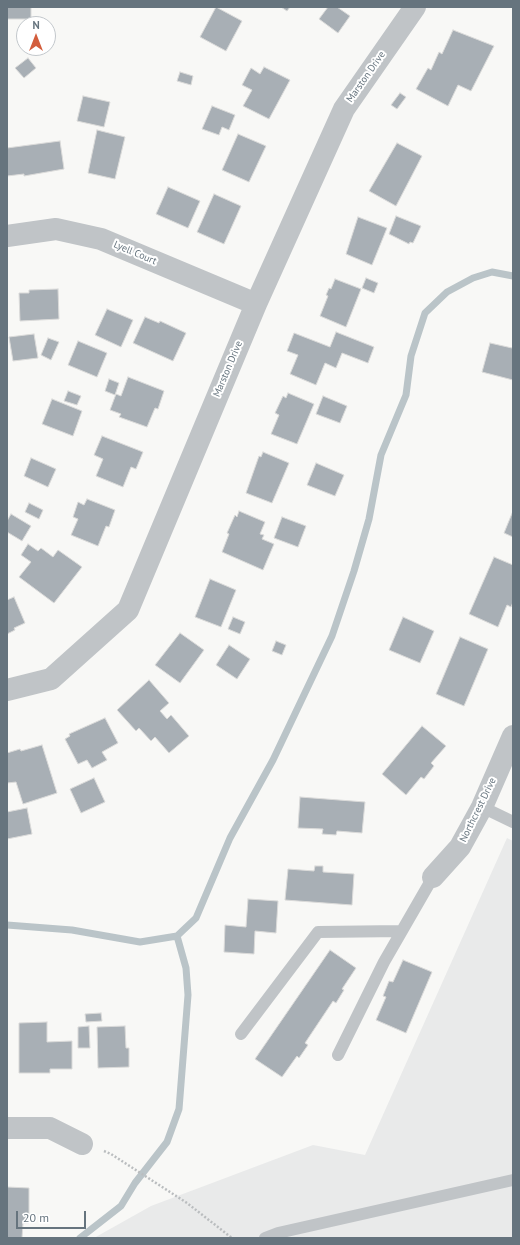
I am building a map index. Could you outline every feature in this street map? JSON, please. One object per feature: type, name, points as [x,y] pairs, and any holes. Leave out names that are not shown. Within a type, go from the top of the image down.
[{"type":"street","name":"Marston Drive","points":[[7,690],[51,679],[128,610],[256,304],[344,109],[415,7]]},
{"type":"street","name":"Lyell Court","points":[[7,236],[56,229],[101,238],[256,304]]},
{"type":"street","name":"Northcrest Drive","points":[[433,877],[460,847],[482,807],[513,736]]},
{"type":"street","points":[[7,1128],[50,1128],[82,1144]]},
{"type":"lane","points":[[482,807],[513,822]]},
{"type":"lane","points":[[338,1055],[384,962],[433,877]]},
{"type":"lane","points":[[241,1034],[318,932],[402,931]]},
{"type":"lane","points":[[265,1238],[278,1233],[513,1180]]},
{"type":"path","points":[[82,1144],[111,1154],[150,1178],[188,1202],[232,1238]]},
{"type":"shaded area","points":[[507,838],[513,841],[513,1238],[94,1238],[151,1206],[313,1145],[365,1155]]},
{"type":"building","points":[[7,7],[31,7],[31,16],[16,16],[16,19],[7,19]]},
{"type":"building","points":[[216,7],[242,21],[226,51],[200,37]]},
{"type":"building","points":[[281,7],[290,7],[287,11]]},
{"type":"building","points":[[328,7],[337,7],[350,16],[338,33],[319,19]]},
{"type":"building","points":[[453,30],[494,46],[471,91],[458,85],[448,106],[416,89],[428,68],[431,70],[439,52],[442,54]]},
{"type":"building","points":[[28,58],[36,68],[24,78],[15,68]]},
{"type":"building","points":[[264,67],[290,80],[269,119],[243,106],[252,90],[242,85],[251,68],[260,74]]},
{"type":"building","points":[[180,72],[193,76],[191,85],[177,81]]},
{"type":"building","points":[[400,93],[406,97],[397,109],[391,105]]},
{"type":"building","points":[[83,96],[110,102],[104,127],[77,121]]},
{"type":"building","points":[[212,106],[235,115],[229,130],[222,127],[219,135],[202,129]]},
{"type":"building","points":[[97,130],[125,137],[115,179],[88,173]]},
{"type":"building","points":[[238,134],[266,146],[249,182],[222,170]]},
{"type":"building","points":[[60,141],[64,169],[24,176],[24,174],[7,176],[7,148]]},
{"type":"building","points":[[397,143],[422,156],[396,206],[369,191]]},
{"type":"building","points":[[168,187],[200,201],[188,228],[156,214]]},
{"type":"building","points":[[214,194],[241,206],[224,244],[197,232]]},
{"type":"building","points":[[396,216],[421,226],[413,243],[410,242],[409,244],[389,234]]},
{"type":"building","points":[[358,217],[387,228],[372,265],[346,254]]},
{"type":"building","points":[[366,278],[378,283],[374,293],[362,288]]},
{"type":"building","points":[[335,279],[361,289],[346,327],[320,316],[328,296],[326,295],[329,288],[331,289]]},
{"type":"building","points":[[58,289],[59,319],[20,321],[19,293],[29,293],[29,290]]},
{"type":"building","points":[[107,309],[133,320],[121,347],[95,335]]},
{"type":"building","points":[[145,317],[159,323],[160,321],[186,333],[173,361],[133,343]]},
{"type":"building","points":[[336,332],[374,347],[368,363],[342,353],[336,368],[325,363],[316,385],[290,374],[298,355],[287,351],[294,333],[330,347]]},
{"type":"building","points":[[34,334],[38,358],[13,361],[9,337]]},
{"type":"building","points":[[48,338],[59,342],[51,360],[41,355]]},
{"type":"building","points":[[78,341],[107,353],[97,377],[68,365]]},
{"type":"building","points":[[490,343],[512,348],[513,346],[513,380],[482,372]]},
{"type":"building","points":[[128,377],[164,391],[158,409],[155,408],[147,427],[119,417],[121,414],[110,410],[116,394],[121,396]]},
{"type":"building","points":[[109,379],[119,383],[115,395],[105,391]]},
{"type":"building","points":[[68,391],[81,396],[77,405],[64,401]]},
{"type":"building","points":[[288,393],[314,404],[297,444],[271,434],[279,415],[275,413],[283,396],[286,398]]},
{"type":"building","points":[[323,396],[347,406],[340,423],[316,414]]},
{"type":"building","points":[[52,399],[82,411],[73,436],[42,424]]},
{"type":"building","points":[[102,436],[143,452],[136,469],[131,467],[123,487],[96,476],[103,459],[94,455]]},
{"type":"building","points":[[263,452],[289,463],[272,503],[246,493],[259,456],[261,457]]},
{"type":"building","points":[[31,458],[56,469],[48,487],[24,476]]},
{"type":"building","points":[[316,463],[344,475],[335,496],[307,485]]},
{"type":"building","points":[[87,499],[115,510],[109,527],[106,526],[98,546],[71,535],[78,519],[73,517],[78,502],[84,505]]},
{"type":"building","points":[[29,503],[43,510],[39,519],[25,512]]},
{"type":"building","points":[[239,511],[265,522],[260,534],[264,535],[262,539],[274,544],[263,570],[222,552],[229,534],[227,533],[235,515],[237,517]]},
{"type":"building","points":[[513,511],[513,537],[504,533]]},
{"type":"building","points":[[11,514],[31,526],[22,541],[7,532],[7,521]]},
{"type":"building","points":[[282,517],[306,526],[298,547],[274,538]]},
{"type":"building","points":[[28,544],[38,551],[41,548],[53,557],[58,550],[82,567],[54,603],[19,577],[31,562],[21,555]]},
{"type":"building","points":[[494,557],[513,565],[513,602],[511,607],[507,605],[498,627],[469,614]]},
{"type":"building","points":[[210,579],[236,590],[221,627],[195,617]]},
{"type":"building","points":[[14,597],[25,623],[14,628],[15,630],[7,634],[7,600]]},
{"type":"building","points":[[233,617],[245,622],[240,634],[228,629]]},
{"type":"building","points":[[403,617],[434,631],[420,663],[389,650]]},
{"type":"building","points":[[180,633],[204,650],[180,683],[155,665]]},
{"type":"building","points":[[460,637],[488,649],[464,706],[436,694]]},
{"type":"building","points":[[276,641],[286,645],[282,655],[272,651]]},
{"type":"building","points":[[229,645],[250,659],[237,679],[216,665]]},
{"type":"building","points":[[149,680],[169,703],[160,711],[167,719],[171,715],[189,736],[169,753],[155,737],[151,741],[139,728],[136,731],[117,710]]},
{"type":"building","points":[[105,718],[118,743],[102,752],[107,760],[92,768],[87,760],[78,764],[65,739],[70,736],[69,734]]},
{"type":"building","points":[[422,726],[446,746],[431,763],[434,766],[424,779],[421,777],[406,795],[382,774]]},
{"type":"building","points":[[42,745],[57,793],[23,804],[16,782],[7,783],[7,753]]},
{"type":"building","points":[[94,778],[105,802],[81,813],[70,789]]},
{"type":"building","points":[[300,797],[365,802],[362,833],[337,831],[336,835],[322,834],[323,829],[298,828]]},
{"type":"building","points":[[27,808],[32,834],[7,839],[7,812]]},
{"type":"building","points":[[315,866],[323,866],[323,872],[354,874],[352,905],[285,900],[288,869],[314,871]]},
{"type":"building","points":[[248,899],[278,901],[276,933],[255,931],[254,954],[224,952],[225,925],[246,927]]},
{"type":"building","points":[[330,950],[356,968],[342,989],[344,990],[336,1003],[333,1001],[305,1043],[308,1045],[299,1058],[297,1056],[282,1077],[255,1059]]},
{"type":"building","points":[[403,960],[432,972],[406,1033],[376,1020],[386,997],[383,996],[389,981],[393,982]]},
{"type":"building","points":[[101,1013],[102,1021],[86,1022],[85,1014]]},
{"type":"building","points":[[47,1022],[47,1042],[72,1041],[72,1069],[50,1069],[50,1073],[19,1073],[19,1023]]},
{"type":"building","points":[[89,1026],[90,1048],[78,1048],[78,1027]]},
{"type":"building","points":[[125,1026],[126,1048],[129,1048],[129,1067],[98,1068],[97,1027]]},
{"type":"building","points":[[7,1187],[29,1188],[29,1223],[23,1223],[22,1238],[7,1238]]},
{"type":"waterway","points":[[7,925],[72,930],[140,942],[177,936],[196,918],[230,838],[273,760],[332,636],[354,571],[369,519],[381,455],[406,395],[411,356],[425,313],[447,292],[473,278],[492,272],[513,276]]},
{"type":"waterway","points":[[80,1238],[121,1206],[135,1183],[167,1142],[179,1109],[188,995],[186,968],[177,936]]}]
